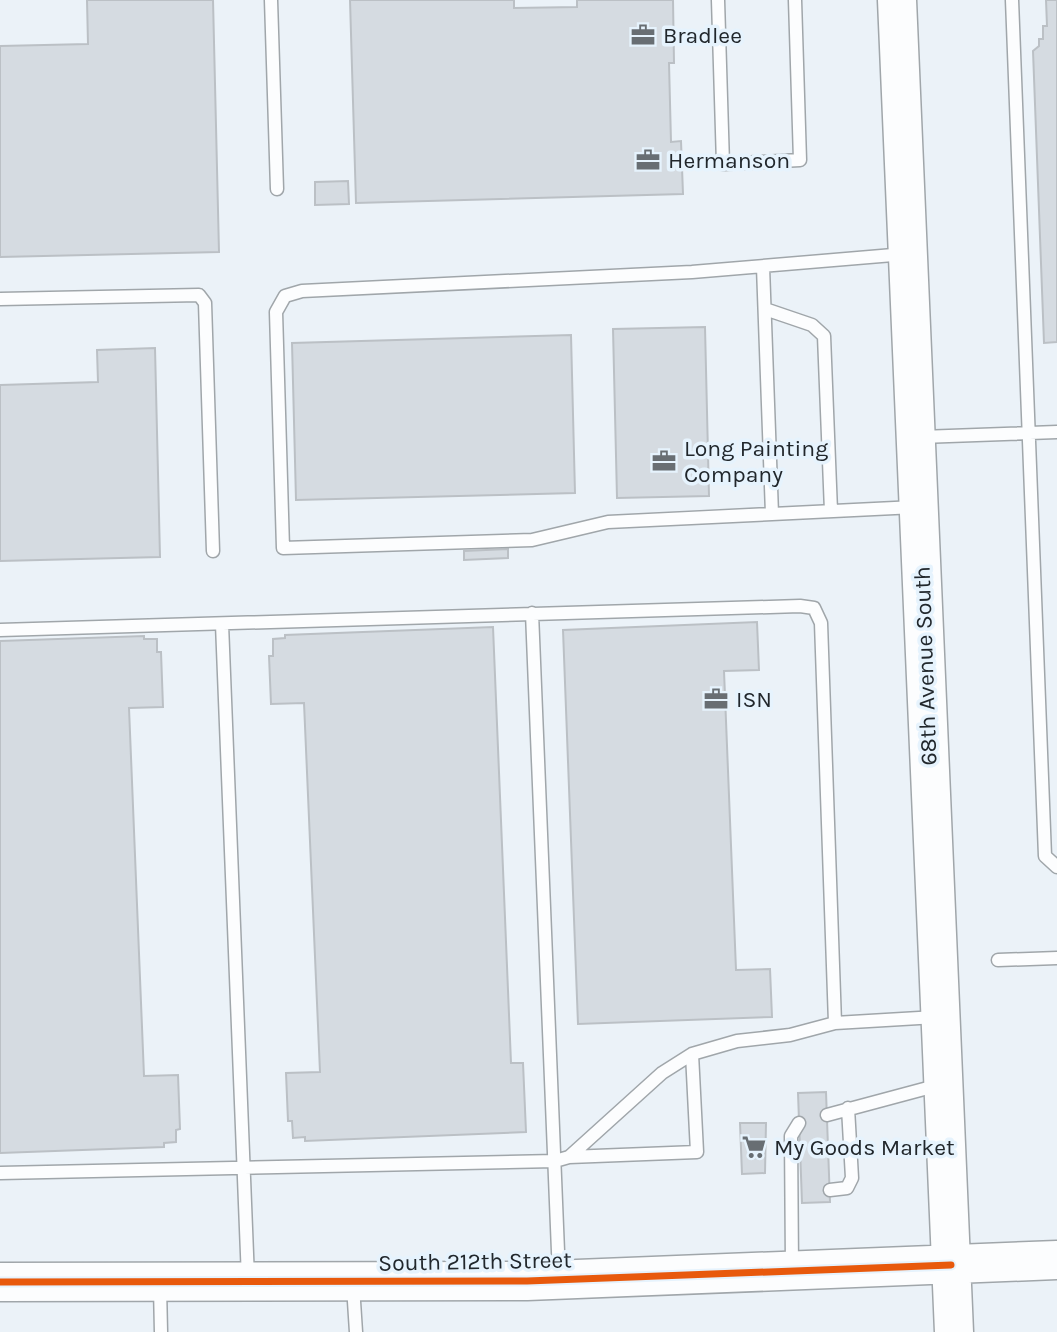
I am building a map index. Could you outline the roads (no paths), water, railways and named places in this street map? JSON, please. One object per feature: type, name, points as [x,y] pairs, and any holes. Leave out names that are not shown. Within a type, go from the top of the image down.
[{"type":"main road","name":"68th Avenue South","points":[[897,0],[954,1332]]},
{"type":"main road","name":"South 212th Street","points":[[0,1282],[559,1280],[1057,1259]]},
{"type":"lane","points":[[271,0],[277,189]]},
{"type":"lane","points":[[718,0],[723,163],[800,160],[795,0]]},
{"type":"lane","points":[[1012,0],[1045,856],[1057,867]]},
{"type":"lane","points":[[908,254],[764,267],[302,291],[285,296],[276,312],[283,548],[532,540],[608,522],[919,507]]},
{"type":"lane","points":[[764,267],[772,514]]},
{"type":"lane","points":[[0,299],[199,295],[205,303],[213,551]]},
{"type":"lane","points":[[765,309],[812,325],[824,336],[831,511]]},
{"type":"lane","points":[[916,437],[1057,432]]},
{"type":"lane","points":[[0,630],[532,613],[800,606],[814,608],[821,623],[835,1023]]},
{"type":"lane","points":[[532,613],[559,1280]]},
{"type":"lane","points":[[222,624],[248,1283]]},
{"type":"lane","points":[[998,960],[1057,958]]},
{"type":"lane","points":[[569,1157],[662,1073],[692,1054],[737,1041],[790,1035],[835,1023],[940,1017]]},
{"type":"lane","points":[[0,1173],[555,1161],[569,1157],[697,1152],[692,1054]]},
{"type":"lane","points":[[827,1115],[943,1084]]},
{"type":"lane","points":[[830,1190],[847,1188],[852,1178],[848,1108]]},
{"type":"lane","points":[[792,1271],[797,1193],[791,1136],[799,1123]]},
{"type":"lane","points":[[353,1282],[356,1332]]},
{"type":"lane","points":[[159,1283],[161,1332]]},
{"type":"place","name":"Bradlee","points":[[643,35]]},
{"type":"place","name":"Hermanson","points":[[648,160]]},
{"type":"place","name":"Long Painting Company","points":[[664,461]]},
{"type":"place","name":"ISN","points":[[716,699]]},
{"type":"place","name":"My Goods Market","points":[[754,1147]]}]
